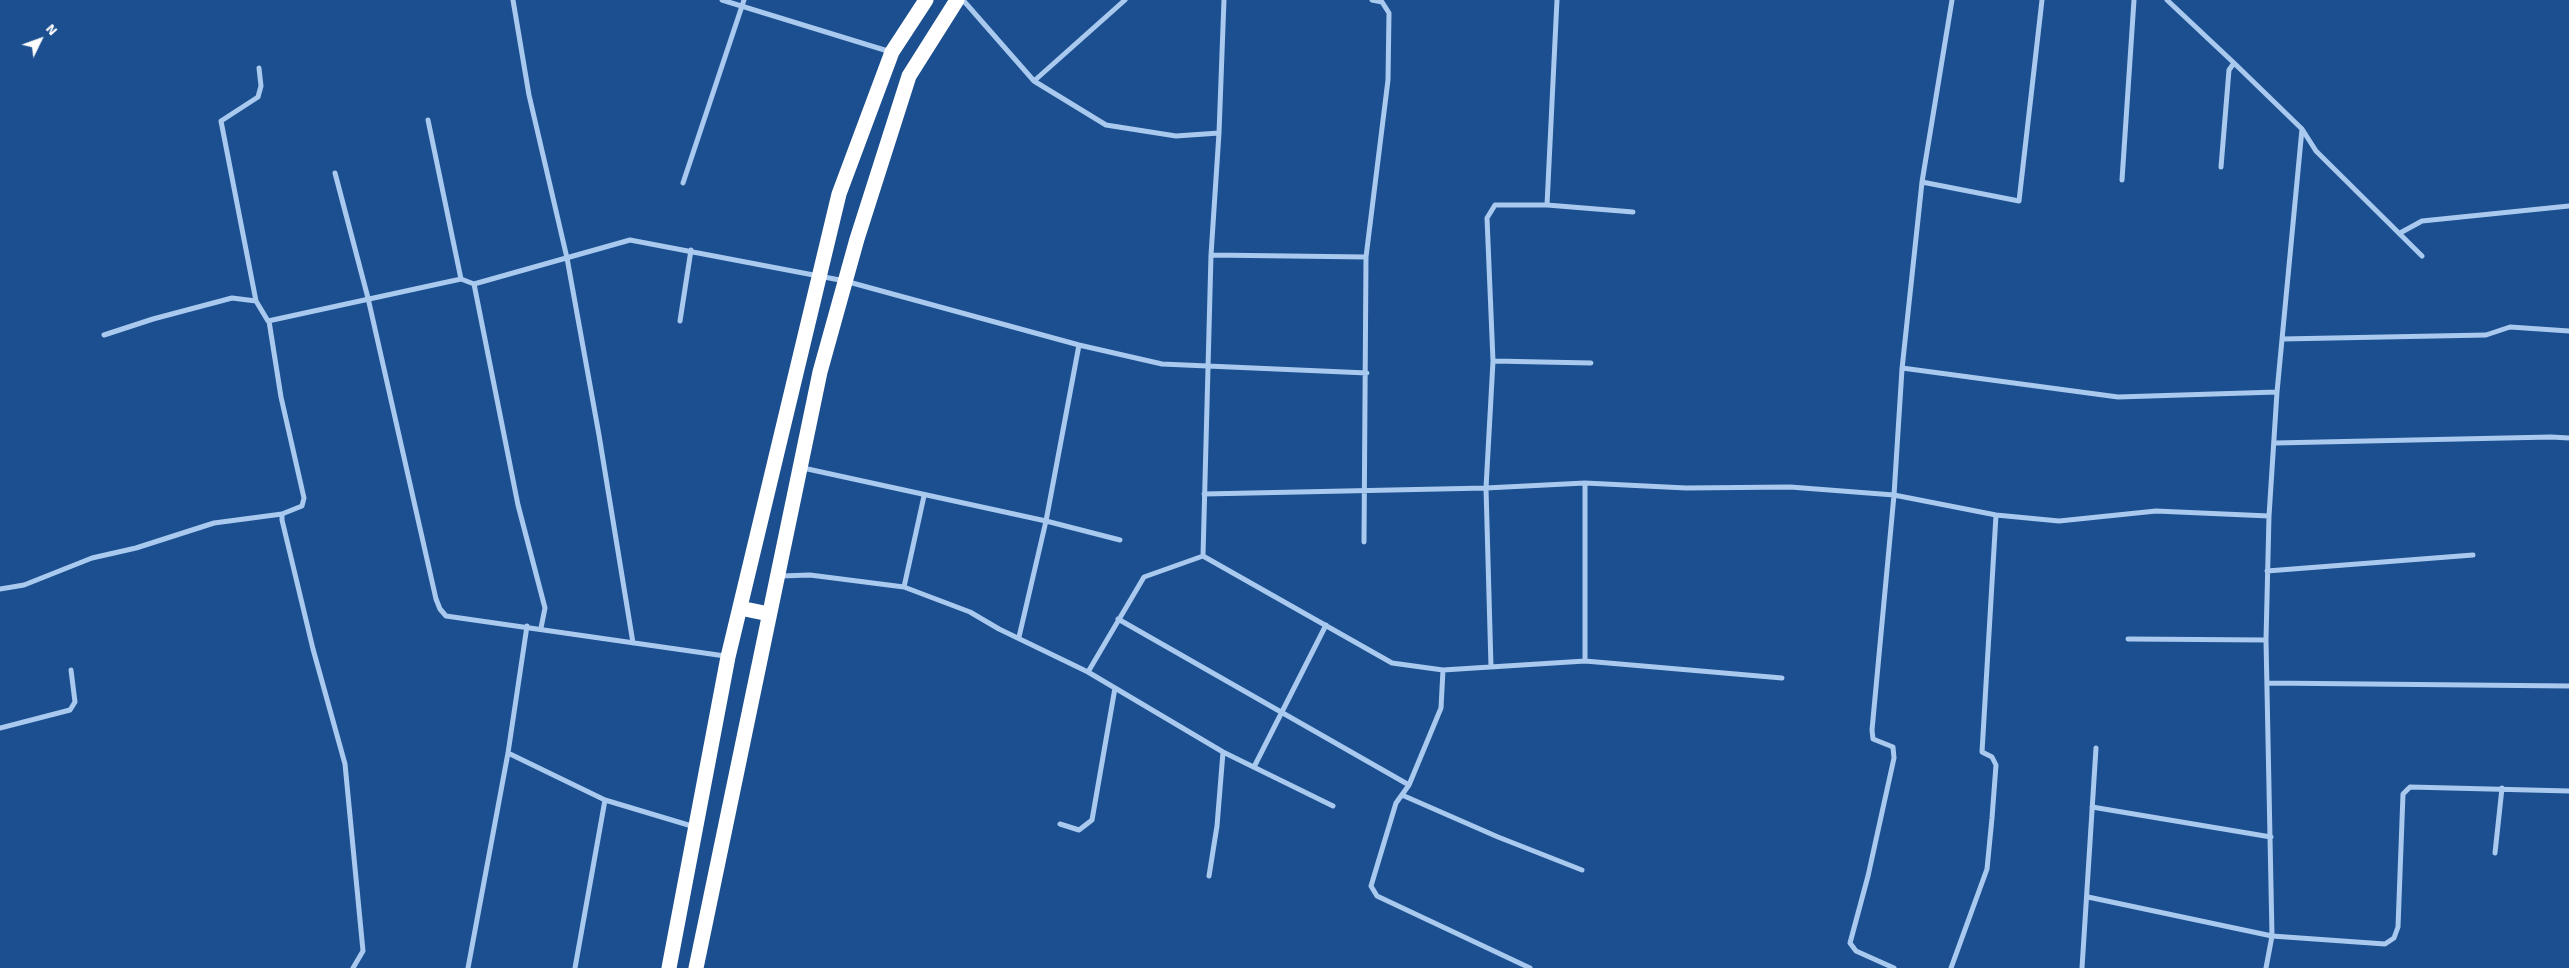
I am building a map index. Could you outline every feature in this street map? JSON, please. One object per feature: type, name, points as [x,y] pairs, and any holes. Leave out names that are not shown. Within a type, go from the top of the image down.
[{"type":"highway","points":[[669,968],[728,657],[839,194],[892,52],[926,0]]},
{"type":"highway","points":[[696,968],[820,372],[845,281],[909,76],[957,0]]},
{"type":"highway","points":[[740,608],[769,614]]},
{"type":"street","points":[[513,0],[529,95],[567,258],[608,484],[632,643]]},
{"type":"street","points":[[722,0],[892,52]]},
{"type":"street","points":[[683,183],[744,0]]},
{"type":"street","points":[[963,0],[1034,81],[1106,125],[1176,136],[1219,132]]},
{"type":"street","points":[[1034,81],[1125,0]]},
{"type":"street","points":[[1203,556],[1211,255],[1219,132],[1224,0]]},
{"type":"street","points":[[1364,542],[1367,373],[1366,257],[1388,80],[1389,13],[1382,2],[1372,0]]},
{"type":"street","points":[[1547,205],[1557,0]]},
{"type":"street","points":[[1894,968],[1856,951],[1850,943],[1868,876],[1894,758],[1893,746],[1873,739],[1872,730],[1894,496],[1902,368],[1922,182],[1952,0]]},
{"type":"street","points":[[1922,182],[2019,200],[2042,0]]},
{"type":"street","points":[[2122,180],[2134,0]]},
{"type":"street","points":[[2167,0],[2302,129],[2316,151],[2422,256]]},
{"type":"street","points":[[2221,167],[2229,70],[2234,63]]},
{"type":"street","points":[[0,589],[24,585],[92,558],[136,548],[214,523],[282,514],[302,506],[304,498],[282,397],[269,321],[256,301],[221,121],[258,97],[261,86],[259,68]]},
{"type":"street","points":[[428,120],[461,280]]},
{"type":"street","points":[[2266,968],[2272,936],[2266,683],[2269,516],[2277,392],[2302,129]]},
{"type":"street","points":[[335,173],[368,298],[436,599],[440,609],[446,616],[527,626],[562,634],[728,657]]},
{"type":"street","points":[[1491,666],[1486,488],[1493,361],[1488,218],[1495,205],[1547,205],[1633,212]]},
{"type":"street","points":[[2400,233],[2422,221],[2569,206]]},
{"type":"street","points":[[269,321],[368,298],[461,280],[474,284],[630,240],[691,250],[845,281],[1078,345],[1162,364],[1207,368],[1367,373]]},
{"type":"street","points":[[680,321],[691,250]]},
{"type":"street","points":[[1211,255],[1366,257]]},
{"type":"street","points":[[474,284],[518,505],[546,608],[540,628]]},
{"type":"street","points":[[104,335],[153,318],[232,298],[256,301]]},
{"type":"street","points":[[2282,339],[2486,335],[2510,327],[2569,331]]},
{"type":"street","points":[[1019,637],[1046,521],[1078,345]]},
{"type":"street","points":[[1493,361],[1591,362]]},
{"type":"street","points":[[1902,368],[2118,397],[2277,392]]},
{"type":"street","points":[[2275,443],[2569,438]]},
{"type":"street","points":[[800,467],[924,496],[1046,521],[1120,540]]},
{"type":"street","points":[[1204,494],[1486,488],[1585,483],[1686,488],[1790,487],[1894,496],[1996,515],[2059,521],[2156,511],[2269,516]]},
{"type":"street","points":[[1585,483],[1585,661]]},
{"type":"street","points":[[904,587],[924,496]]},
{"type":"street","points":[[282,514],[314,649],[345,764],[363,951],[353,968]]},
{"type":"street","points":[[1951,968],[1986,869],[1992,818],[1996,765],[1992,757],[1982,752],[1996,515]]},
{"type":"street","points":[[2268,571],[2473,555]]},
{"type":"street","points":[[1088,672],[1144,577],[1203,556],[1392,663],[1443,670],[1585,661],[1782,678]]},
{"type":"street","points":[[777,576],[810,575],[904,587],[970,612],[999,629],[1088,672],[1223,752],[1332,806]]},
{"type":"street","points":[[1118,619],[1409,785]]},
{"type":"street","points":[[1254,767],[1326,625]]},
{"type":"street","points":[[468,968],[508,752],[527,626]]},
{"type":"street","points":[[2128,638],[2266,640]]},
{"type":"street","points":[[0,728],[70,710],[75,702],[71,670]]},
{"type":"street","points":[[1443,670],[1441,708],[1409,785],[1396,803],[1371,886],[1377,896],[1530,968]]},
{"type":"street","points":[[2266,683],[2569,686]]},
{"type":"street","points":[[1060,824],[1079,830],[1092,820],[1115,688]]},
{"type":"street","points":[[2082,968],[2096,748]]},
{"type":"street","points":[[508,752],[605,800],[696,827]]},
{"type":"street","points":[[1209,876],[1217,826],[1223,752]]},
{"type":"street","points":[[2088,897],[2272,936],[2385,944],[2394,938],[2398,927],[2403,794],[2410,787],[2569,791]]},
{"type":"street","points":[[2495,853],[2502,788]]},
{"type":"street","points":[[1402,795],[1498,837],[1582,870]]},
{"type":"street","points":[[575,968],[605,800]]},
{"type":"street","points":[[2092,807],[2271,837]]}]
